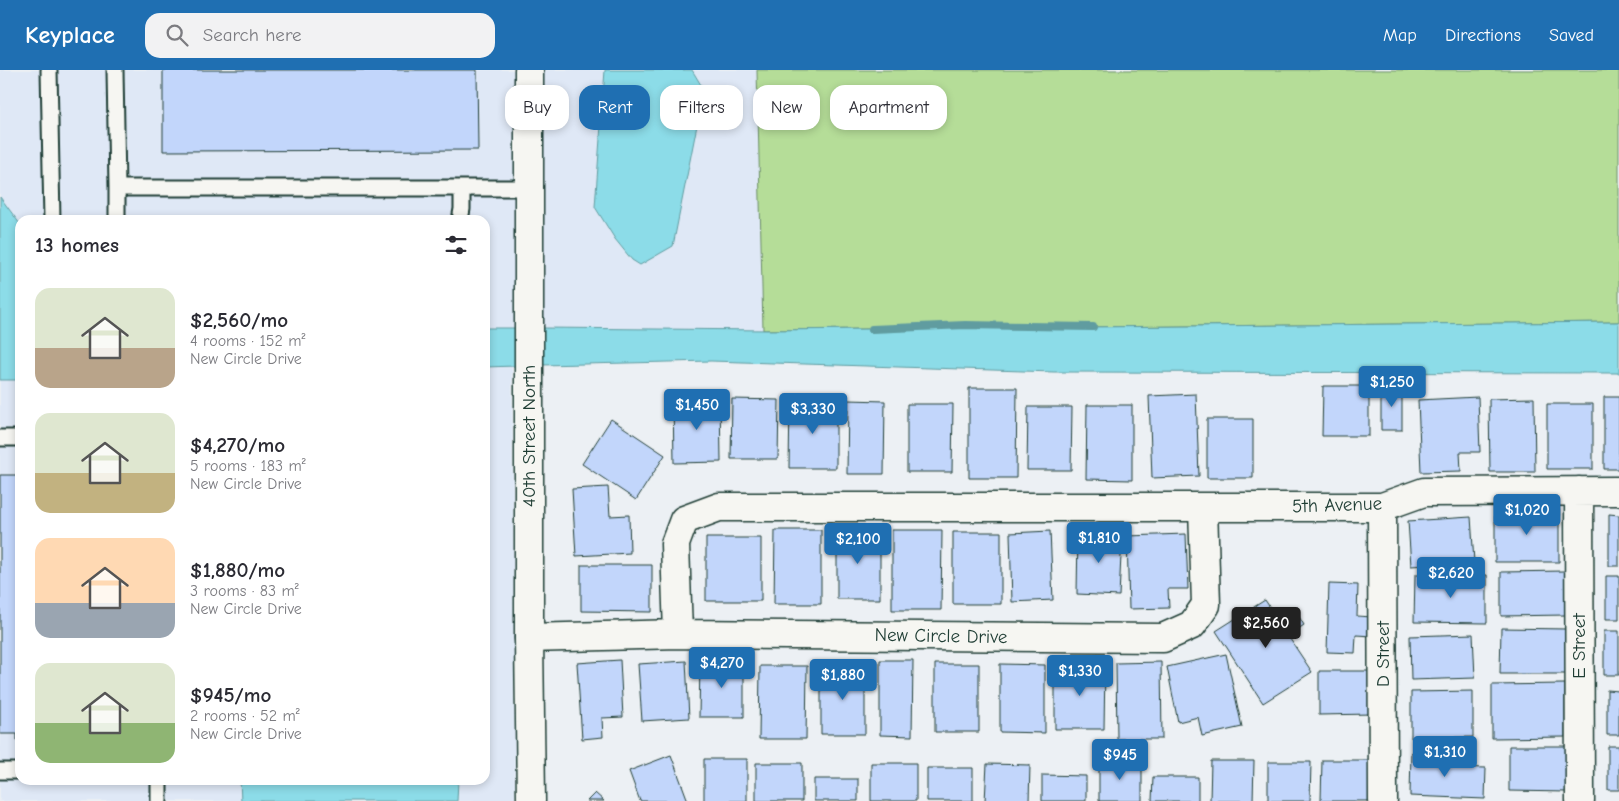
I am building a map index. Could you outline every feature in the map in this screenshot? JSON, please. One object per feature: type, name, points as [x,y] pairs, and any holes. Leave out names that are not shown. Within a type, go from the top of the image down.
[{"type":"street","name":"40th Street North","points":[[529,70],[529,638],[531,801]]},
{"type":"street","name":"E Street","points":[[1579,491],[1580,801]]},
{"type":"street","name":"5th Avenue","points":[[1203,507],[1382,507],[1424,492],[1619,491]]},
{"type":"street","points":[[678,634],[675,544],[684,520],[719,507],[1203,507]]},
{"type":"street","name":"New Circle Drive","points":[[529,638],[678,634],[1163,638],[1192,625],[1206,606],[1203,507]]},
{"type":"street","name":"D Street","points":[[1382,507],[1383,801]]},
{"type":"lane","points":[[49,70],[52,215]]},
{"type":"lane","points":[[115,70],[117,215]]},
{"type":"lane","points":[[117,188],[529,188]]},
{"type":"lane","points":[[461,215],[462,188]]},
{"type":"lane","points":[[0,438],[15,438]]},
{"type":"lane","points":[[0,771],[15,771]]},
{"type":"lane","points":[[159,785],[159,801]]},
{"type":"shaded area","points":[[0,70],[516,70],[516,85],[505,85],[505,130],[516,130],[516,328],[490,328],[490,215],[15,215],[15,217],[0,197]]},
{"type":"shaded area","points":[[543,70],[605,70],[604,85],[579,85],[579,130],[601,130],[595,207],[631,260],[687,130],[743,130],[743,85],[701,85],[692,70],[757,70],[757,85],[753,85],[753,130],[758,130],[763,330],[542,328],[543,130],[569,130],[569,85],[543,85]]},
{"type":"shaded area","points":[[512,366],[515,801],[457,801],[458,785],[490,785],[490,367]]},
{"type":"shaded area","points":[[0,380],[15,380],[15,785],[240,785],[241,801],[0,801]]},
{"type":"green space","points":[[757,70],[1619,70],[1619,322],[763,330],[758,130],[820,130],[820,85],[757,85]]},
{"type":"water","points":[[605,70],[692,70],[701,85],[660,85],[660,130],[696,130],[673,246],[640,265],[632,260],[615,239],[595,207],[601,130],[650,130],[650,85],[604,85]]},
{"type":"water","points":[[0,197],[15,217],[15,380],[0,380]]},
{"type":"water","points":[[1619,322],[1619,373],[1054,372],[711,361],[542,365],[542,328],[769,330]]},
{"type":"water","points":[[490,328],[516,328],[516,366],[490,367]]},
{"type":"water","points":[[240,785],[458,785],[457,801],[241,801]]},
{"type":"building","points":[[163,70],[477,70],[478,150],[163,151]]},
{"type":"building","points":[[1323,386],[1369,386],[1369,436],[1322,436]]},
{"type":"building","points":[[1381,386],[1402,386],[1402,430],[1381,430]]},
{"type":"building","points":[[969,388],[1017,388],[1016,478],[969,478]]},
{"type":"building","points":[[1196,394],[1199,476],[1152,478],[1149,396]]},
{"type":"building","points":[[1478,397],[1480,452],[1460,452],[1461,471],[1421,472],[1418,400]]},
{"type":"building","points":[[1604,397],[1619,397],[1619,469],[1604,469]]},
{"type":"building","points":[[720,398],[721,462],[674,463],[673,399]]},
{"type":"building","points":[[1534,398],[1535,472],[1490,472],[1489,399]]},
{"type":"building","points":[[732,399],[779,400],[778,459],[731,459]]},
{"type":"building","points":[[848,400],[885,401],[884,474],[847,474]]},
{"type":"building","points":[[790,401],[836,401],[836,468],[789,468]]},
{"type":"building","points":[[907,404],[953,404],[952,472],[907,472]]},
{"type":"building","points":[[1547,404],[1593,404],[1593,469],[1547,469]]},
{"type":"building","points":[[1087,405],[1132,405],[1132,480],[1086,479]]},
{"type":"building","points":[[1028,407],[1072,407],[1071,470],[1027,470]]},
{"type":"building","points":[[611,419],[665,455],[636,500],[582,464]]},
{"type":"building","points":[[1207,419],[1253,419],[1253,478],[1207,478]]},
{"type":"building","points":[[0,475],[15,475],[15,734],[0,734]]},
{"type":"building","points":[[608,487],[610,516],[629,515],[630,553],[576,556],[572,489]]},
{"type":"building","points":[[1495,509],[1559,510],[1559,562],[1495,562]]},
{"type":"building","points":[[1609,514],[1619,515],[1619,566],[1609,566]]},
{"type":"building","points":[[1471,517],[1474,562],[1411,566],[1408,521]]},
{"type":"building","points":[[775,530],[821,530],[821,604],[774,604]]},
{"type":"building","points":[[892,530],[942,530],[941,610],[892,610]]},
{"type":"building","points":[[837,531],[880,531],[880,599],[837,599]]},
{"type":"building","points":[[1050,531],[1053,600],[1012,602],[1010,533]]},
{"type":"building","points":[[953,532],[1001,532],[1001,604],[953,604]]},
{"type":"building","points":[[1078,533],[1122,535],[1119,596],[1077,594]]},
{"type":"building","points":[[1186,534],[1188,589],[1168,589],[1169,608],[1129,609],[1127,536]]},
{"type":"building","points":[[706,538],[761,538],[761,601],[706,601]]},
{"type":"building","points":[[581,565],[652,565],[652,612],[581,611]]},
{"type":"building","points":[[1565,571],[1566,615],[1501,616],[1501,572]]},
{"type":"building","points":[[1415,575],[1487,575],[1487,623],[1414,622]]},
{"type":"building","points":[[1606,576],[1619,576],[1619,619],[1606,619]]},
{"type":"building","points":[[1329,584],[1358,585],[1357,616],[1372,617],[1372,636],[1356,635],[1355,653],[1327,652]]},
{"type":"building","points":[[1265,600],[1277,618],[1293,607],[1304,625],[1288,636],[1312,672],[1263,703],[1216,631]]},
{"type":"building","points":[[1501,628],[1566,629],[1566,674],[1500,674]]},
{"type":"building","points":[[1604,631],[1619,631],[1619,675],[1604,675]]},
{"type":"building","points":[[1473,634],[1475,678],[1411,680],[1410,636]]},
{"type":"building","points":[[1226,654],[1242,727],[1202,736],[1198,717],[1178,722],[1167,667]]},
{"type":"building","points":[[620,660],[623,717],[602,718],[603,737],[582,739],[577,663]]},
{"type":"building","points":[[880,660],[913,660],[912,736],[880,735]]},
{"type":"building","points":[[686,661],[689,718],[642,721],[638,664]]},
{"type":"building","points":[[700,661],[744,662],[744,717],[699,717]]},
{"type":"building","points":[[1161,662],[1162,739],[1117,739],[1116,663]]},
{"type":"building","points":[[935,664],[979,664],[979,732],[935,732]]},
{"type":"building","points":[[1000,664],[1045,665],[1045,733],[1000,732]]},
{"type":"building","points":[[760,666],[807,666],[806,739],[759,739]]},
{"type":"building","points":[[1055,666],[1105,666],[1104,729],[1055,729]]},
{"type":"building","points":[[821,668],[865,668],[865,734],[821,734]]},
{"type":"building","points":[[1319,671],[1372,671],[1372,714],[1319,715]]},
{"type":"building","points":[[1565,684],[1565,737],[1492,738],[1492,685]]},
{"type":"building","points":[[1607,690],[1619,691],[1619,735],[1607,735]]},
{"type":"building","points":[[1473,691],[1473,737],[1411,738],[1411,692]]},
{"type":"building","points":[[1509,746],[1568,746],[1568,792],[1509,791]]},
{"type":"building","points":[[1608,746],[1619,746],[1619,790],[1608,790]]},
{"type":"building","points":[[1411,752],[1453,754],[1452,767],[1486,768],[1485,799],[1410,796]]},
{"type":"building","points":[[671,755],[688,801],[640,801],[629,771]]},
{"type":"building","points":[[704,759],[747,759],[747,801],[704,801]]},
{"type":"building","points":[[1322,760],[1370,760],[1369,801],[1321,801]]},
{"type":"building","points":[[1211,761],[1254,761],[1253,801],[1210,801]]},
{"type":"building","points":[[1099,762],[1142,762],[1142,801],[1099,801]]},
{"type":"building","points":[[1268,762],[1311,762],[1310,801],[1268,801]]},
{"type":"building","points":[[756,763],[802,763],[802,801],[756,801]]},
{"type":"building","points":[[871,763],[916,763],[916,801],[871,801]]},
{"type":"building","points":[[987,764],[1030,765],[1029,801],[985,801]]},
{"type":"building","points":[[927,768],[973,768],[973,801],[927,801]]},
{"type":"building","points":[[1042,775],[1086,776],[1086,801],[1042,801]]},
{"type":"building","points":[[1153,777],[1198,777],[1198,801],[1152,801]]},
{"type":"building","points":[[814,779],[858,779],[858,801],[814,801]]},
{"type":"building","points":[[595,793],[604,801],[587,801]]},
{"type":"waterway","points":[[872,329],[965,325],[1093,327]]}]
